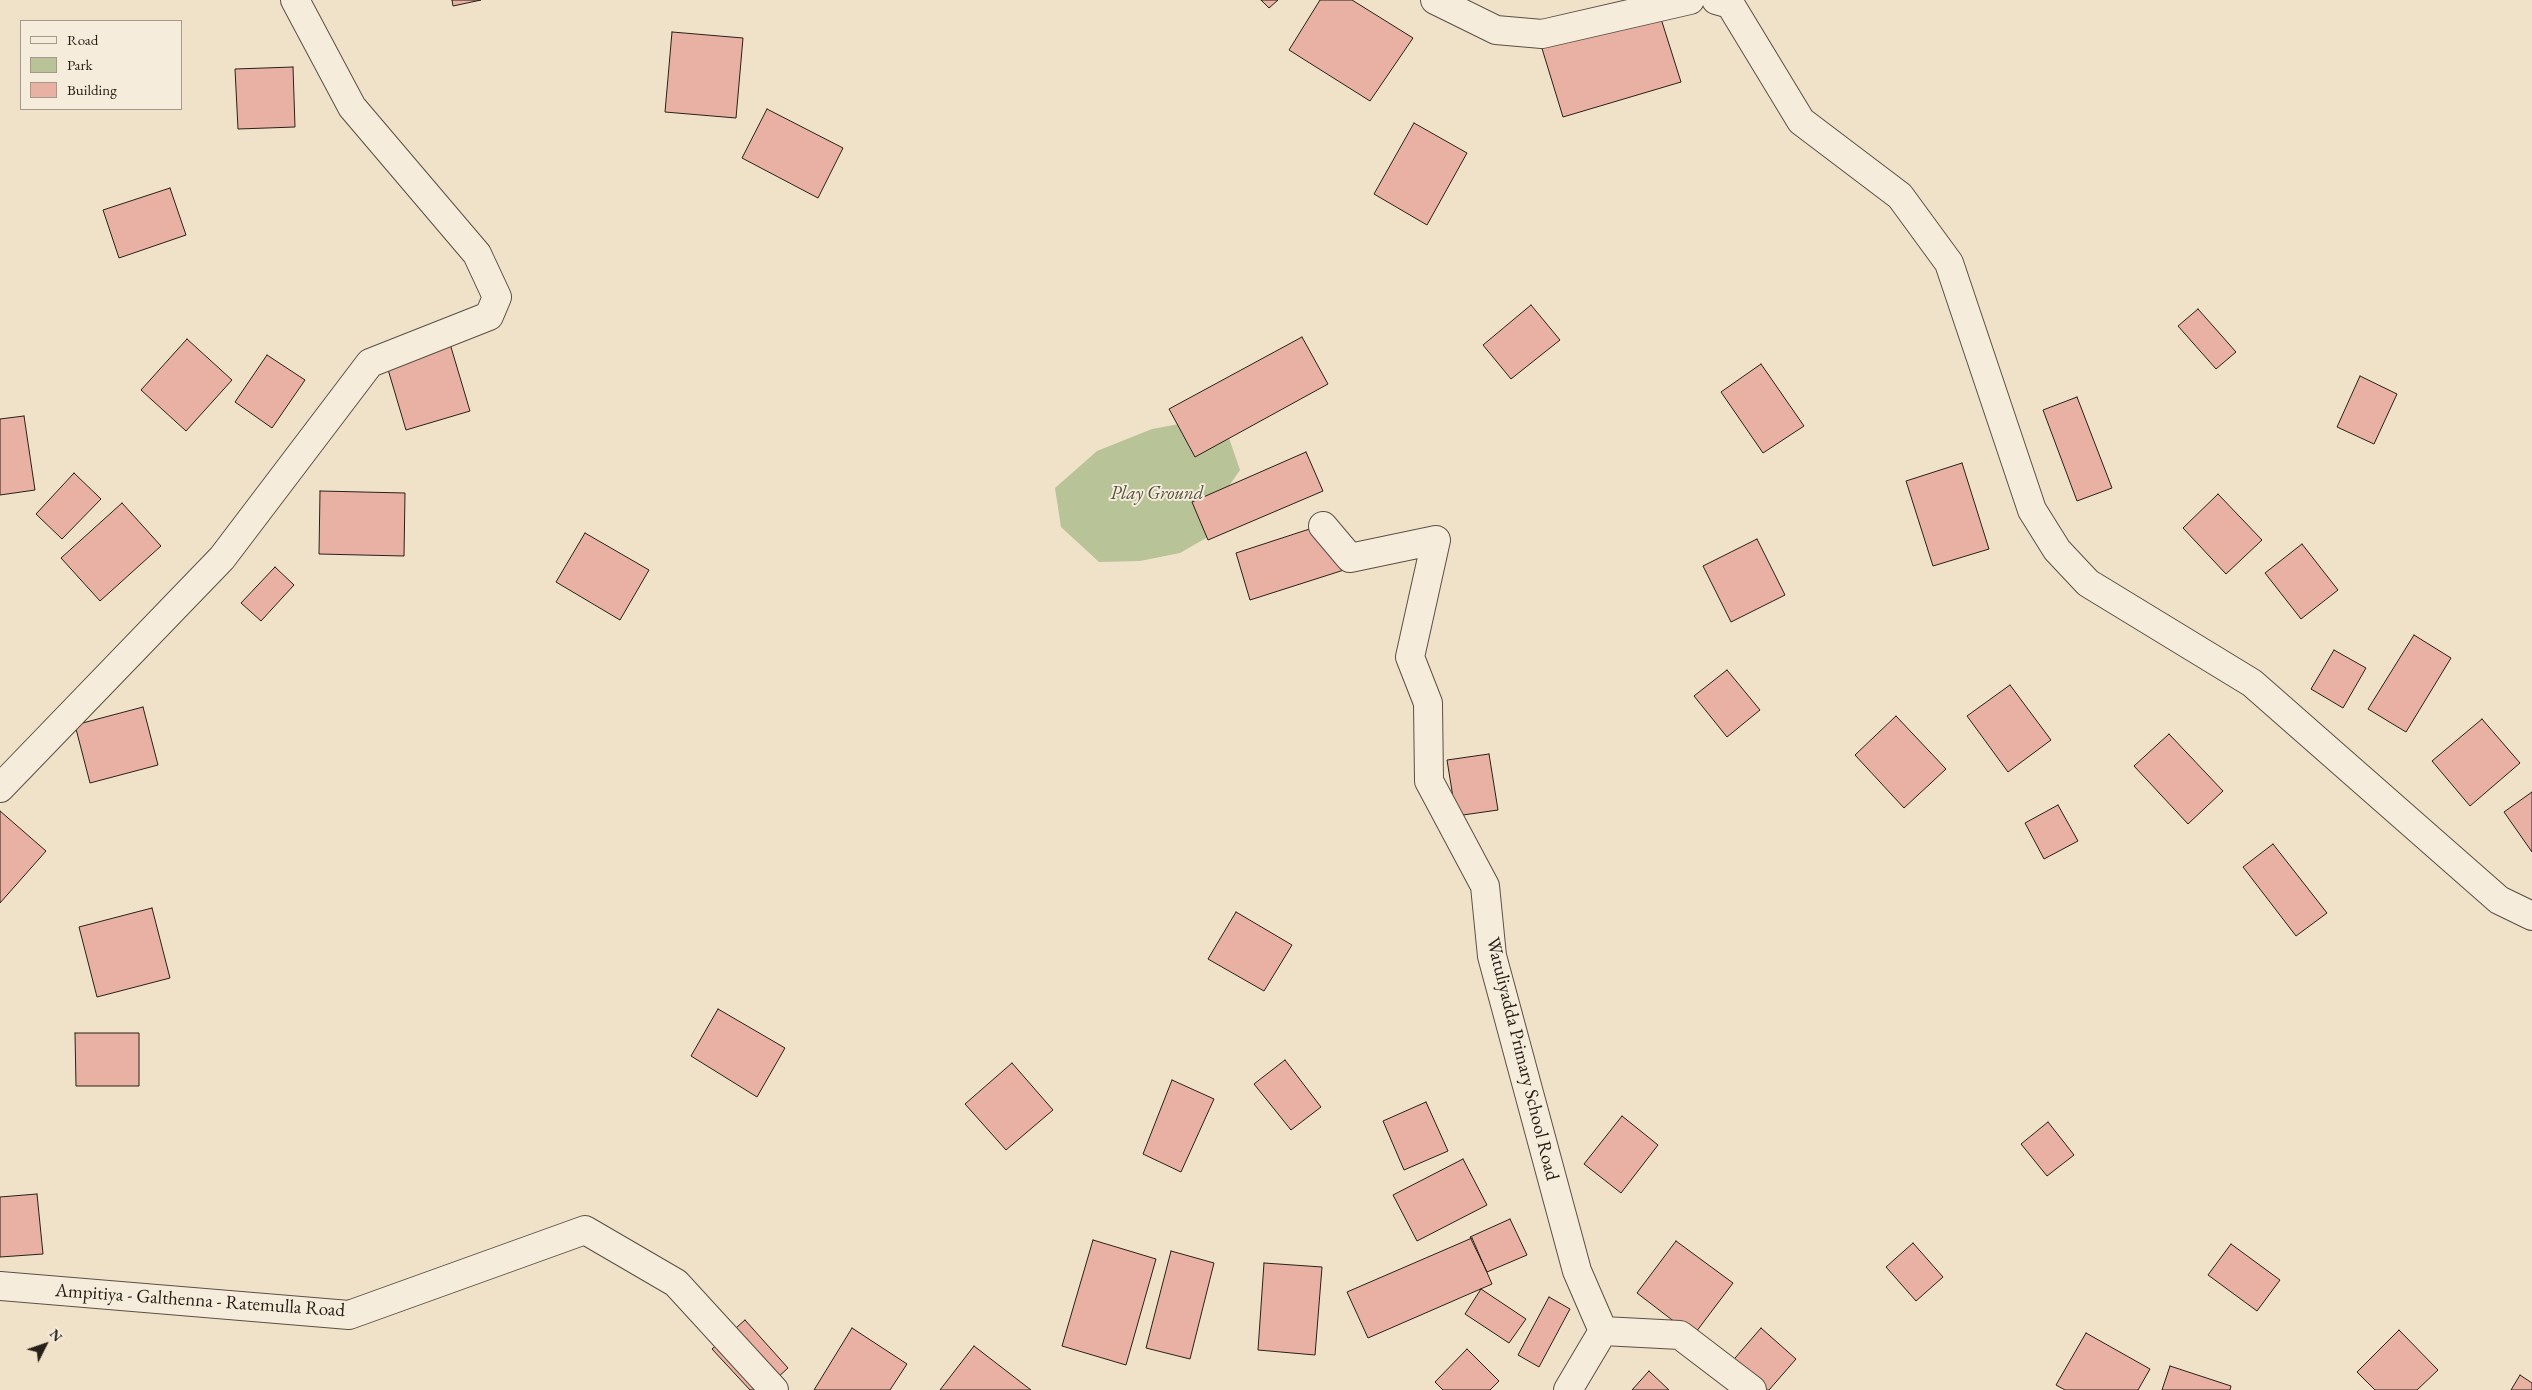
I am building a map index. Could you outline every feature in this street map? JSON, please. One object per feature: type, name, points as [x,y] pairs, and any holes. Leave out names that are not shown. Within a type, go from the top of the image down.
[{"type":"street","points":[[0,788],[222,558],[370,363],[489,316],[497,297],[477,254],[352,107],[295,0]]},
{"type":"street","points":[[1435,0],[1496,30],[1542,34],[1690,0]]},
{"type":"street","points":[[1716,0],[1730,4],[1801,121],[1900,196],[1949,263],[2032,510],[2057,550],[2088,583],[2252,684],[2499,900],[2532,916]]},
{"type":"street","name":"Watuliyadda Primary School Road","points":[[1323,526],[1350,558],[1436,540],[1410,657],[1428,703],[1429,781],[1485,886],[1495,966],[1577,1271],[1603,1331]]},
{"type":"street","name":"Ampitiya - Galthenna - Ratemulla Road","points":[[0,1286],[349,1315],[585,1230],[676,1283],[774,1390]]},
{"type":"street","points":[[1568,1390],[1603,1331],[1680,1335],[1752,1390]]},
{"type":"green space","name":"Play Ground","points":[[1195,421],[1229,438],[1240,470],[1218,502],[1220,530],[1180,553],[1140,561],[1099,562],[1061,527],[1055,488],[1097,451],[1152,429]]},
{"type":"building","points":[[452,0],[481,0],[453,6]]},
{"type":"building","points":[[1261,0],[1278,0],[1269,8]]},
{"type":"building","points":[[1320,0],[1352,0],[1413,38],[1370,101],[1289,50]]},
{"type":"building","points":[[1657,6],[1681,82],[1563,117],[1540,42]]},
{"type":"building","points":[[672,32],[743,38],[736,118],[665,112]]},
{"type":"building","points":[[293,67],[295,127],[238,129],[235,69]]},
{"type":"building","points":[[767,109],[843,148],[818,198],[742,158]]},
{"type":"building","points":[[1414,123],[1467,153],[1427,225],[1374,194]]},
{"type":"building","points":[[170,188],[186,235],[119,258],[103,210]]},
{"type":"building","points":[[1531,305],[1560,340],[1511,379],[1483,345]]},
{"type":"building","points":[[2198,309],[2236,352],[2216,369],[2178,326]]},
{"type":"building","points":[[448,337],[470,411],[406,430],[384,356]]},
{"type":"building","points":[[1302,337],[1328,384],[1195,457],[1169,409]]},
{"type":"building","points":[[187,339],[232,380],[186,431],[141,390]]},
{"type":"building","points":[[267,355],[305,380],[272,428],[235,402]]},
{"type":"building","points":[[1761,364],[1804,426],[1763,453],[1721,392]]},
{"type":"building","points":[[2360,376],[2397,394],[2374,444],[2337,427]]},
{"type":"building","points":[[2077,397],[2112,488],[2077,501],[2043,410]]},
{"type":"building","points":[[24,416],[35,490],[0,495],[0,419]]},
{"type":"building","points":[[1306,452],[1323,491],[1208,540],[1192,502]]},
{"type":"building","points":[[1962,463],[1989,549],[1933,566],[1906,481]]},
{"type":"building","points":[[74,473],[101,499],[62,539],[36,514]]},
{"type":"building","points":[[320,491],[405,493],[404,556],[319,554]]},
{"type":"building","points":[[2218,494],[2262,540],[2226,574],[2183,528]]},
{"type":"building","points":[[122,503],[161,546],[100,601],[61,558]]},
{"type":"building","points":[[1331,522],[1347,569],[1250,600],[1236,553]]},
{"type":"building","points":[[585,533],[649,570],[620,620],[556,582]]},
{"type":"building","points":[[1757,539],[1785,595],[1731,622],[1703,566]]},
{"type":"building","points":[[2302,544],[2338,590],[2301,619],[2265,573]]},
{"type":"building","points":[[275,567],[294,585],[261,621],[241,603]]},
{"type":"building","points":[[2414,635],[2451,658],[2406,732],[2368,709]]},
{"type":"building","points":[[2334,650],[2366,668],[2343,708],[2311,689]]},
{"type":"building","points":[[1727,670],[1760,710],[1727,737],[1694,696]]},
{"type":"building","points":[[2010,685],[2051,740],[2008,772],[1967,716]]},
{"type":"building","points":[[143,707],[158,765],[90,783],[75,725]]},
{"type":"building","points":[[1896,716],[1946,769],[1904,808],[1855,755]]},
{"type":"building","points":[[2482,719],[2520,763],[2470,806],[2432,761]]},
{"type":"building","points":[[2169,734],[2223,791],[2188,824],[2134,766]]},
{"type":"building","points":[[1489,754],[1498,810],[1456,816],[1447,760]]},
{"type":"building","points":[[2532,792],[2532,852],[2504,812]]},
{"type":"building","points":[[2058,805],[2078,841],[2044,859],[2025,823]]},
{"type":"building","points":[[0,811],[46,851],[0,903]]},
{"type":"building","points":[[2273,844],[2327,913],[2296,936],[2243,867]]},
{"type":"building","points":[[152,908],[170,978],[97,997],[79,927]]},
{"type":"building","points":[[1236,912],[1292,945],[1264,991],[1208,959]]},
{"type":"building","points":[[718,1009],[785,1048],[757,1097],[691,1056]]},
{"type":"building","points":[[75,1033],[139,1033],[139,1086],[76,1086]]},
{"type":"building","points":[[1285,1060],[1321,1107],[1291,1130],[1254,1084]]},
{"type":"building","points":[[1012,1063],[1053,1110],[1006,1150],[965,1104]]},
{"type":"building","points":[[1172,1080],[1214,1099],[1181,1172],[1143,1154]]},
{"type":"building","points":[[1426,1102],[1448,1151],[1404,1170],[1383,1121]]},
{"type":"building","points":[[1622,1116],[1658,1145],[1621,1193],[1584,1164]]},
{"type":"building","points":[[2048,1122],[2074,1155],[2047,1176],[2021,1144]]},
{"type":"building","points":[[1463,1159],[1487,1205],[1417,1241],[1393,1195]]},
{"type":"building","points":[[37,1194],[43,1254],[0,1257],[0,1197]]},
{"type":"building","points":[[1510,1219],[1527,1255],[1487,1272],[1470,1237]]},
{"type":"building","points":[[1472,1238],[1492,1284],[1368,1338],[1347,1292]]},
{"type":"building","points":[[1093,1240],[1156,1259],[1126,1365],[1062,1346]]},
{"type":"building","points":[[1676,1241],[1733,1283],[1693,1336],[1637,1293]]},
{"type":"building","points":[[1913,1243],[1943,1277],[1916,1301],[1886,1267]]},
{"type":"building","points":[[2231,1244],[2280,1280],[2257,1311],[2208,1275]]},
{"type":"building","points":[[1171,1251],[1214,1263],[1190,1359],[1146,1348]]},
{"type":"building","points":[[1264,1263],[1322,1267],[1315,1355],[1258,1350]]},
{"type":"building","points":[[1481,1289],[1526,1319],[1509,1343],[1465,1314]]},
{"type":"building","points":[[1549,1297],[1570,1309],[1539,1367],[1518,1355]]},
{"type":"building","points":[[745,1320],[788,1368],[764,1390],[750,1390],[712,1349]]},
{"type":"building","points":[[852,1328],[907,1364],[890,1390],[814,1390]]},
{"type":"building","points":[[1761,1328],[1796,1359],[1769,1390],[1757,1390],[1729,1365]]},
{"type":"building","points":[[2399,1330],[2438,1370],[2417,1390],[2375,1390],[2357,1372]]},
{"type":"building","points":[[2086,1333],[2150,1369],[2138,1390],[2065,1390],[2056,1385]]},
{"type":"building","points":[[974,1346],[1031,1390],[940,1390]]},
{"type":"building","points":[[1467,1349],[1499,1381],[1490,1390],[1443,1390],[1435,1382]]},
{"type":"building","points":[[2170,1366],[2231,1386],[2230,1390],[2162,1390]]},
{"type":"building","points":[[1649,1371],[1669,1390],[1632,1390]]},
{"type":"building","points":[[2520,1375],[2532,1383],[2532,1390],[2511,1390]]}]
